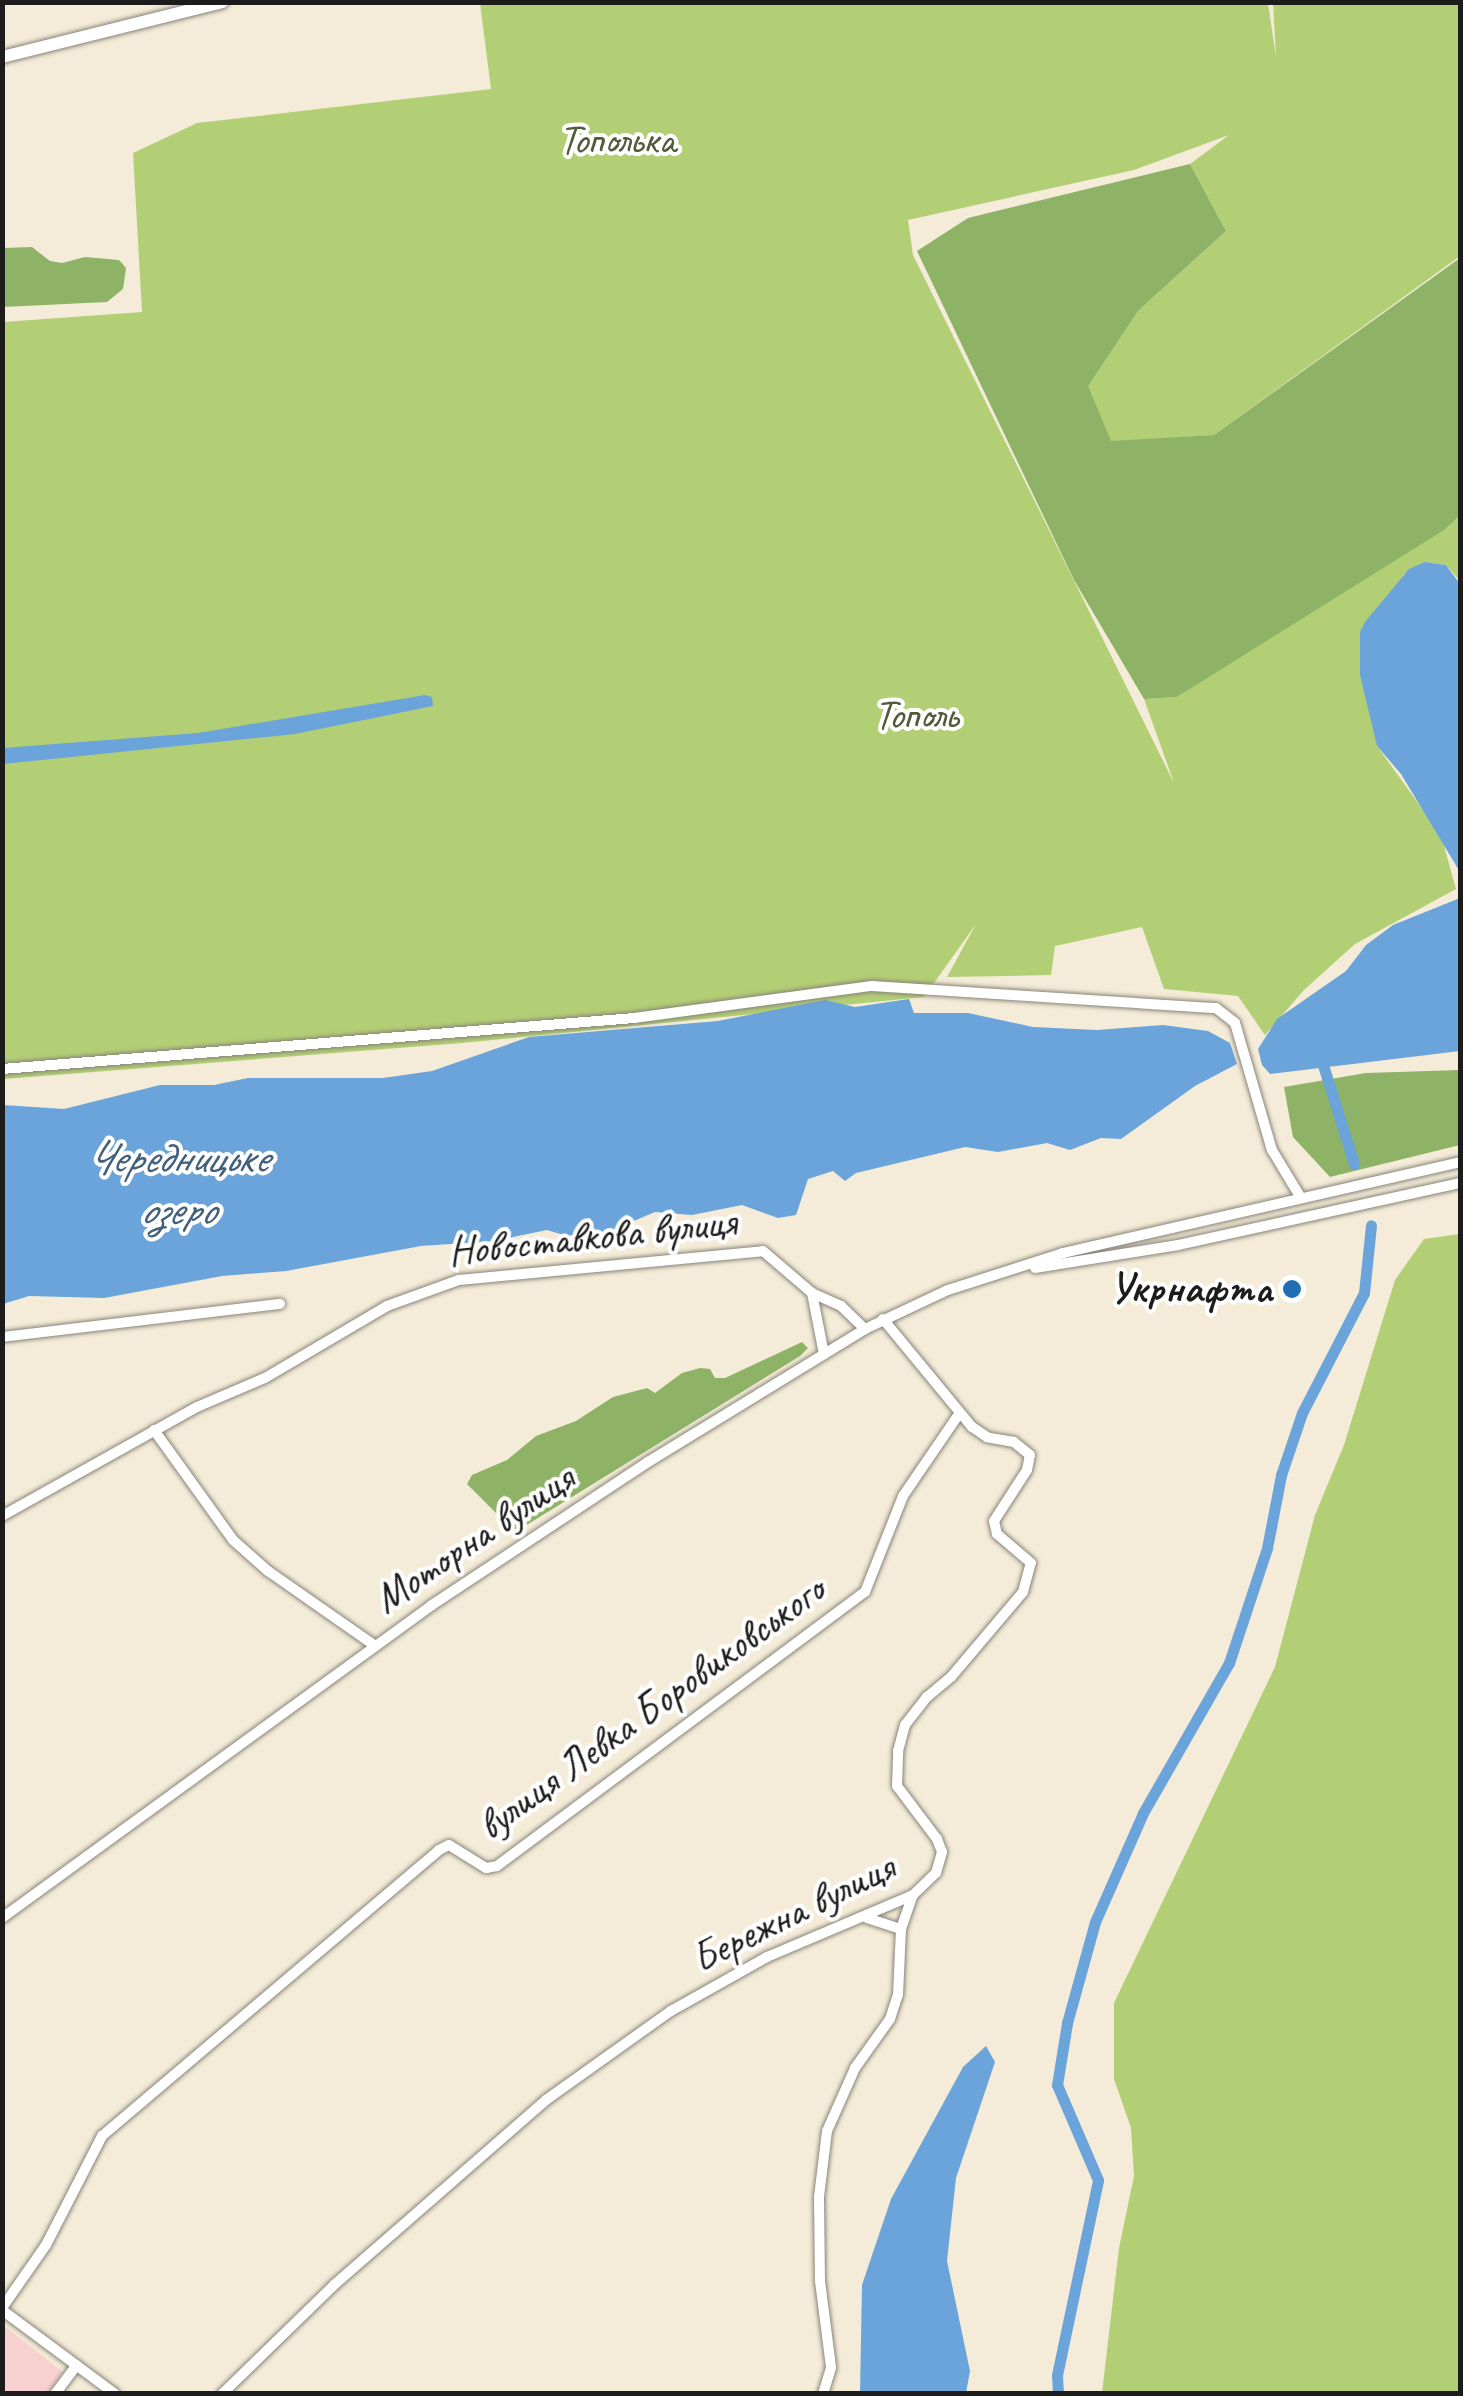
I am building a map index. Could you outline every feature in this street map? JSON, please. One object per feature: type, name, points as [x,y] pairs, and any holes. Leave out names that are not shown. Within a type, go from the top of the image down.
[{"type":"main road","points":[[2,57],[222,2]]},
{"type":"street","points":[[2,1069],[634,1018],[872,986],[1216,1008],[1234,1023],[1272,1150],[1301,1198]]},
{"type":"street","points":[[1014,1270],[1063,1254],[1460,1162]]},
{"type":"street","points":[[1014,1270],[1178,1245],[1460,1183]]},
{"type":"street","name":"Новоставкова вулиця","points":[[2,1516],[154,1430],[265,1378],[386,1306],[459,1280],[750,1250],[776,1258],[812,1293],[841,1306],[865,1328]]},
{"type":"street","name":"Моторна вулиця","points":[[2,1918],[374,1645],[648,1462],[865,1328],[948,1290],[1014,1270]]},
{"type":"street","points":[[812,1293],[824,1354]]},
{"type":"street","points":[[2,1336],[280,1304]]},
{"type":"street","name":"Бережна вулиця","points":[[222,2394],[334,2286],[546,2100],[687,2002],[767,1957],[866,1918],[912,1895],[936,1873],[942,1852],[938,1839],[897,1786],[898,1750],[906,1725],[927,1696],[1007,1615],[1024,1592],[1031,1566],[994,1526],[1028,1470],[1028,1448],[987,1437],[959,1414],[940,1384],[883,1319]]},
{"type":"street","name":"вулиця Левка Боровиковського","points":[[2,2309],[46,2245],[102,2136],[439,1850],[448,1845],[486,1868],[497,1866],[865,1592],[903,1496],[959,1414]]},
{"type":"street","points":[[154,1430],[233,1540],[268,1571],[374,1645]]},
{"type":"street","points":[[822,2394],[831,2368],[820,2280],[819,2196],[827,2130],[855,2068],[890,2019],[898,1995],[901,1929],[912,1895]]},
{"type":"street","points":[[866,1918],[901,1929]]},
{"type":"street","points":[[2,2309],[115,2394]]},
{"type":"street","points":[[55,2394],[76,2365]]},
{"type":"shaded area","points":[[3,2325],[63,2372],[47,2393],[3,2393]]},
{"type":"green space","points":[[480,3],[1268,3],[1276,57],[1273,3],[1460,3],[1460,256],[1214,435],[1111,442],[1087,386],[1138,311],[1226,231],[1190,164],[1229,135],[1134,170],[908,220],[913,255],[1174,783],[1144,699],[1177,697],[1460,511],[1460,581],[1446,565],[1425,562],[1403,575],[1377,746],[1441,835],[1456,889],[1355,944],[1304,990],[1265,1035],[1238,996],[1164,989],[1142,927],[1055,946],[1051,975],[947,977],[976,924],[924,997],[462,1043],[3,1079],[3,322],[142,312],[133,153],[197,123],[491,89]]},
{"type":"green space","points":[[1190,164],[1226,231],[1138,311],[1088,386],[1111,441],[1214,435],[1460,258],[1460,515],[1444,530],[1177,697],[1144,699],[1074,580],[917,251],[968,218]]},
{"type":"green space","points":[[32,247],[50,261],[62,263],[85,257],[119,260],[126,268],[123,289],[107,302],[3,307],[3,248]]},
{"type":"green space","points":[[1460,1070],[1460,1145],[1330,1177],[1293,1137],[1284,1087],[1366,1073]]},
{"type":"green space","points":[[1460,1234],[1460,2393],[1102,2393],[1119,2248],[1134,2176],[1131,2128],[1114,2079],[1114,2003],[1275,1667],[1315,1515],[1344,1445],[1395,1280],[1424,1239]]},
{"type":"green space","points":[[802,1342],[808,1348],[800,1356],[525,1526],[513,1530],[467,1484],[472,1475],[507,1460],[536,1436],[576,1421],[613,1397],[647,1388],[655,1393],[682,1373],[700,1368],[710,1369],[715,1378],[725,1378]]},
{"type":"water","points":[[1425,562],[1446,565],[1460,584],[1460,872],[1401,774],[1377,746],[1360,675],[1360,632],[1365,622],[1409,569]]},
{"type":"water","points":[[425,695],[432,697],[433,706],[295,734],[3,764],[3,748],[198,733]]},
{"type":"water","points":[[1460,898],[1460,1051],[1270,1074],[1262,1065],[1258,1049],[1277,1019],[1346,971],[1366,945],[1393,925]]},
{"type":"water","name":"Чередницьке озеро","points":[[909,999],[914,1013],[968,1013],[1033,1027],[1097,1030],[1163,1025],[1208,1031],[1230,1043],[1237,1064],[1195,1086],[1121,1139],[1101,1138],[1070,1150],[1047,1143],[998,1152],[965,1147],[856,1173],[845,1181],[833,1171],[808,1179],[796,1215],[778,1218],[742,1205],[692,1215],[655,1212],[610,1231],[567,1236],[547,1230],[494,1241],[421,1246],[286,1271],[222,1276],[104,1298],[29,1296],[3,1304],[3,1105],[64,1109],[160,1085],[214,1085],[248,1078],[383,1078],[432,1071],[529,1037],[718,1021],[825,1000],[855,1007]]},
{"type":"water","points":[[986,2046],[995,2062],[956,2178],[947,2261],[970,2371],[966,2393],[860,2393],[862,2285],[891,2199],[963,2067]]},
{"type":"waterway","points":[[1323,1065],[1354,1164]]},
{"type":"waterway","points":[[1058,2394],[1057,2375],[1098,2180],[1057,2085],[1067,2023],[1095,1922],[1143,1813],[1229,1663],[1267,1548],[1281,1475],[1302,1413],[1364,1293],[1371,1225]]},
{"type":"place","name":"Укрнафта","points":[[1292,1289]]},
{"type":"park label","name":"Тополька","points":[[617,140]]},
{"type":"park label","name":"Тополь","points":[[916,715]]}]
